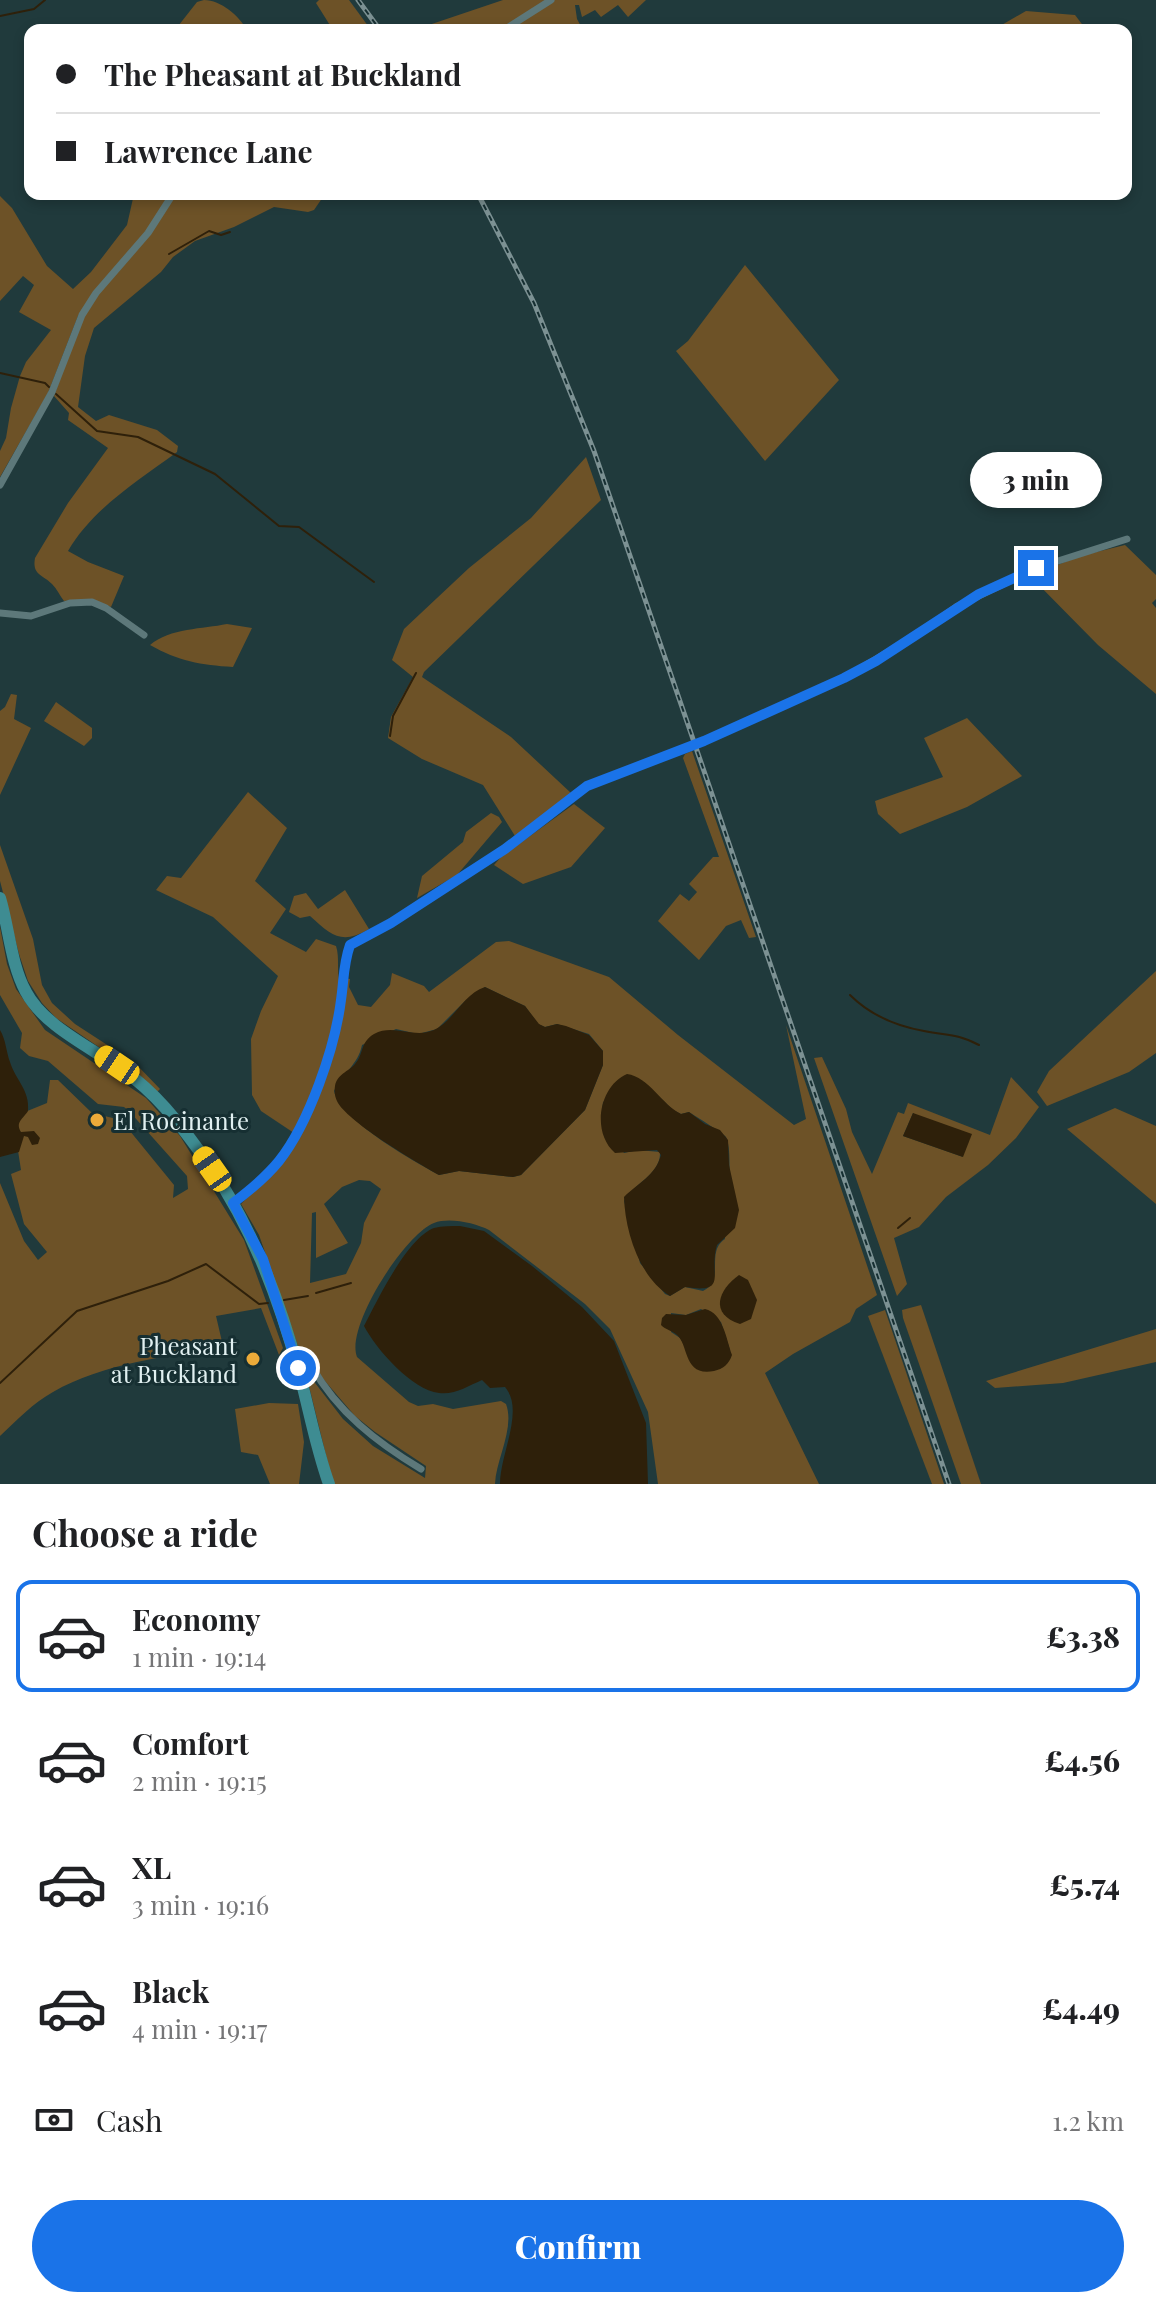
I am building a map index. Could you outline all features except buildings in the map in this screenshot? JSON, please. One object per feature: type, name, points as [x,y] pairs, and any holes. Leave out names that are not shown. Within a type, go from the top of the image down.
[{"type":"main road","points":[[0,898],[25,991],[37,1009],[138,1081],[165,1106],[233,1203],[263,1259],[298,1368],[329,1484]]},
{"type":"street","points":[[513,24],[551,0]]},
{"type":"street","points":[[0,485],[52,392],[82,315],[96,293],[148,233],[169,200]]},
{"type":"street","points":[[233,1203],[273,1167],[296,1134],[327,1062],[341,1000],[343,968],[350,945],[391,923],[505,849],[587,786],[704,741],[876,661],[979,594],[1057,559],[1127,539]]},
{"type":"street","points":[[0,613],[31,616],[70,603],[92,602],[106,608],[144,635]]},
{"type":"street","points":[[298,1368],[312,1367],[326,1392],[347,1415],[378,1441],[421,1469]]},
{"type":"shaded area","points":[[319,0],[349,0],[367,24],[329,24],[316,3]]},
{"type":"shaded area","points":[[503,0],[646,0],[628,17],[618,5],[601,17],[595,10],[582,17],[579,5],[575,5],[580,24],[432,24]]},
{"type":"shaded area","points":[[197,2],[217,3],[243,24],[180,24]]},
{"type":"shaded area","points":[[1026,11],[1075,15],[1082,24],[1003,24]]},
{"type":"shaded area","points":[[0,196],[12,208],[47,266],[73,289],[91,272],[127,225],[133,200],[321,200],[314,210],[308,212],[274,207],[234,227],[195,241],[94,328],[85,356],[78,407],[96,421],[109,415],[157,430],[178,446],[177,452],[103,508],[68,551],[124,576],[111,607],[92,599],[64,601],[52,584],[36,571],[34,564],[68,503],[108,448],[68,420],[69,413],[54,396],[88,301],[78,316],[48,393],[0,477],[0,451],[6,438],[20,376],[26,362],[51,330],[19,312],[34,285],[23,276],[0,301]]},
{"type":"shaded area","points":[[745,265],[839,380],[765,461],[676,351],[688,341]]},
{"type":"shaded area","points":[[586,457],[601,500],[422,677],[511,737],[571,793],[515,836],[483,785],[422,759],[388,738],[391,717],[413,677],[392,660],[404,629],[469,568],[531,518]]},
{"type":"shaded area","points":[[1125,545],[1156,575],[1156,599],[1152,603],[1156,608],[1156,694],[1098,645],[1030,576],[1080,556]]},
{"type":"shaded area","points":[[227,624],[252,628],[233,667],[190,661],[150,645],[177,632]]},
{"type":"shaded area","points":[[11,694],[17,695],[14,719],[31,728],[0,795],[0,711]]},
{"type":"shaded area","points":[[56,702],[92,728],[92,738],[84,746],[44,721]]},
{"type":"shaded area","points":[[967,718],[1022,776],[967,807],[900,834],[878,814],[875,801],[943,777],[924,738]]},
{"type":"shaded area","points":[[692,751],[756,937],[749,938],[741,920],[726,926],[699,960],[658,921],[680,894],[689,901],[697,892],[689,884],[713,857],[719,857],[683,758]]},
{"type":"shaded area","points":[[248,792],[287,828],[255,881],[286,909],[270,933],[306,952],[316,939],[336,946],[340,983],[344,978],[350,979],[349,987],[358,1005],[371,1007],[390,985],[392,973],[424,986],[429,992],[496,942],[509,941],[609,977],[794,1125],[806,1119],[786,1025],[877,1295],[856,1309],[850,1322],[765,1373],[819,1484],[658,1484],[648,1412],[610,1329],[585,1304],[489,1230],[469,1223],[447,1221],[434,1223],[422,1231],[408,1244],[380,1283],[360,1325],[357,1357],[409,1402],[418,1406],[433,1404],[453,1409],[501,1401],[506,1404],[507,1433],[495,1484],[333,1484],[308,1382],[312,1379],[343,1419],[373,1446],[425,1478],[426,1466],[355,1416],[300,1352],[259,1235],[241,1204],[281,1163],[297,1135],[261,1111],[252,1095],[251,1039],[278,976],[213,917],[156,890],[167,876],[181,878]],"holes":[[[485,987],[525,1006],[538,1024],[545,1027],[557,1024],[589,1034],[603,1051],[603,1065],[585,1110],[521,1175],[513,1177],[459,1171],[439,1175],[363,1126],[339,1102],[334,1091],[357,1058],[362,1045],[396,1029],[418,1034],[437,1029],[465,1001]],[[644,1082],[673,1110],[681,1114],[689,1112],[726,1137],[729,1170],[725,1239],[716,1251],[713,1280],[703,1291],[685,1287],[670,1296],[665,1294],[640,1263],[624,1201],[656,1167],[660,1152],[638,1150],[624,1153],[601,1122],[603,1102]],[[359,1180],[370,1181],[381,1189],[364,1223],[361,1243],[346,1274],[310,1283],[312,1213],[316,1212],[316,1258],[348,1243],[324,1204],[342,1187]],[[701,1309],[721,1322],[730,1350],[712,1371],[700,1369],[680,1338],[671,1332],[671,1313],[686,1315]]]},
{"type":"shaded area","points":[[574,804],[605,828],[571,867],[523,884],[494,865],[501,857]]},
{"type":"shaded area","points":[[491,813],[502,822],[457,875],[417,898],[422,876],[463,842],[466,832]]},
{"type":"shaded area","points":[[0,845],[33,939],[42,985],[52,1003],[75,1024],[135,1063],[160,1089],[157,1092],[112,1056],[56,1018],[28,981],[0,881]]},
{"type":"shaded area","points":[[345,890],[369,929],[360,934],[338,936],[310,916],[300,918],[289,912],[294,896],[306,893],[318,909]]},
{"type":"shaded area","points":[[0,927],[7,964],[16,989],[45,1030],[146,1098],[180,1136],[244,1240],[283,1348],[279,1355],[261,1308],[216,1316],[223,1346],[136,1362],[72,1382],[39,1401],[0,1436],[0,1183],[24,1241],[38,1260],[47,1252],[24,1224],[11,1174],[21,1170],[14,1125],[20,1114],[47,1103],[50,1080],[58,1080],[92,1113],[121,1120],[174,1185],[173,1198],[188,1189],[187,1176],[129,1111],[124,1107],[98,1104],[48,1061],[29,1056],[20,1048],[22,1033],[0,995]]},
{"type":"shaded area","points":[[1156,971],[1156,1053],[1129,1072],[1047,1106],[1037,1092],[1049,1071]]},
{"type":"shaded area","points":[[485,987],[525,1006],[545,1027],[557,1024],[589,1035],[603,1051],[603,1065],[585,1110],[521,1175],[513,1177],[459,1171],[439,1175],[385,1142],[345,1112],[338,1103],[335,1086],[340,1076],[355,1064],[366,1041],[374,1034],[389,1030],[419,1033],[434,1030],[471,995]]},
{"type":"shaded area","points":[[0,1030],[13,1069],[27,1097],[28,1111],[20,1121],[19,1129],[21,1132],[34,1131],[40,1138],[38,1144],[32,1145],[24,1136],[19,1152],[0,1157]]},
{"type":"shaded area","points":[[822,1057],[872,1174],[898,1112],[904,1114],[908,1103],[990,1135],[1011,1077],[1039,1107],[1016,1138],[988,1165],[946,1197],[919,1227],[894,1238],[907,1284],[897,1296],[814,1058]],"holes":[[[913,1113],[963,1157],[903,1136]]]},
{"type":"shaded area","points":[[627,1074],[642,1080],[674,1110],[681,1114],[689,1112],[720,1130],[728,1140],[729,1165],[739,1210],[735,1228],[717,1245],[714,1280],[708,1287],[685,1287],[670,1296],[650,1277],[636,1252],[627,1224],[624,1197],[651,1174],[661,1155],[657,1150],[615,1153],[607,1144],[601,1122],[605,1099],[617,1080]]},
{"type":"shaded area","points":[[1115,1108],[1156,1126],[1156,1204],[1067,1129]]},
{"type":"shaded area","points":[[913,1113],[972,1134],[963,1157],[903,1136]]},
{"type":"shaded area","points":[[460,1226],[484,1231],[532,1266],[582,1307],[614,1341],[646,1423],[648,1484],[500,1484],[513,1408],[505,1387],[490,1388],[482,1380],[450,1393],[429,1390],[407,1377],[377,1346],[364,1326],[403,1257],[424,1234],[434,1228]]},
{"type":"shaded area","points":[[739,1275],[748,1280],[757,1300],[751,1319],[740,1324],[724,1314],[720,1301],[726,1288]]},
{"type":"shaded area","points":[[921,1305],[981,1484],[961,1484],[903,1318],[902,1310]]},
{"type":"shaded area","points":[[705,1309],[720,1321],[732,1355],[725,1366],[704,1372],[692,1365],[677,1335],[661,1325],[666,1314],[686,1315]]},
{"type":"shaded area","points":[[885,1310],[944,1484],[932,1484],[868,1316]]},
{"type":"shaded area","points":[[1156,1329],[1156,1362],[1063,1383],[995,1388],[986,1381]]},
{"type":"shaded area","points":[[269,1403],[298,1404],[304,1442],[299,1484],[270,1484],[258,1455],[241,1452],[235,1409]]},
{"type":"waterway","points":[[0,16],[34,9],[45,0]]},
{"type":"waterway","points":[[169,254],[209,231],[221,235],[230,232]]},
{"type":"waterway","points":[[0,373],[45,383],[49,387]]},
{"type":"waterway","points":[[56,394],[97,431],[138,437],[215,474],[279,526],[299,527],[374,582]]},
{"type":"waterway","points":[[390,736],[393,716],[416,673]]},
{"type":"waterway","points":[[850,995],[875,1014],[894,1023],[958,1037],[979,1045]]},
{"type":"waterway","points":[[898,1228],[910,1218]]},
{"type":"waterway","points":[[0,1383],[77,1311],[168,1281],[206,1264],[259,1304],[268,1303]]},
{"type":"waterway","points":[[316,1293],[351,1283]]},
{"type":"waterway","points":[[284,1300],[308,1296]]},
{"type":"railway","points":[[358,0],[376,24]]},
{"type":"railway","points":[[481,200],[534,303],[594,451],[949,1484]]},
{"type":"place","name":"El Rocinante","points":[[97,1120]]},
{"type":"place","name":"Pheasant at Buckland","points":[[253,1359]]},
{"type":"route","points":[[298,1368],[263,1259],[233,1203],[273,1167],[296,1134],[327,1062],[341,1000],[343,968],[350,945],[391,923],[505,849],[587,786],[704,741],[844,678],[876,661],[956,607],[1036,568]]}]
